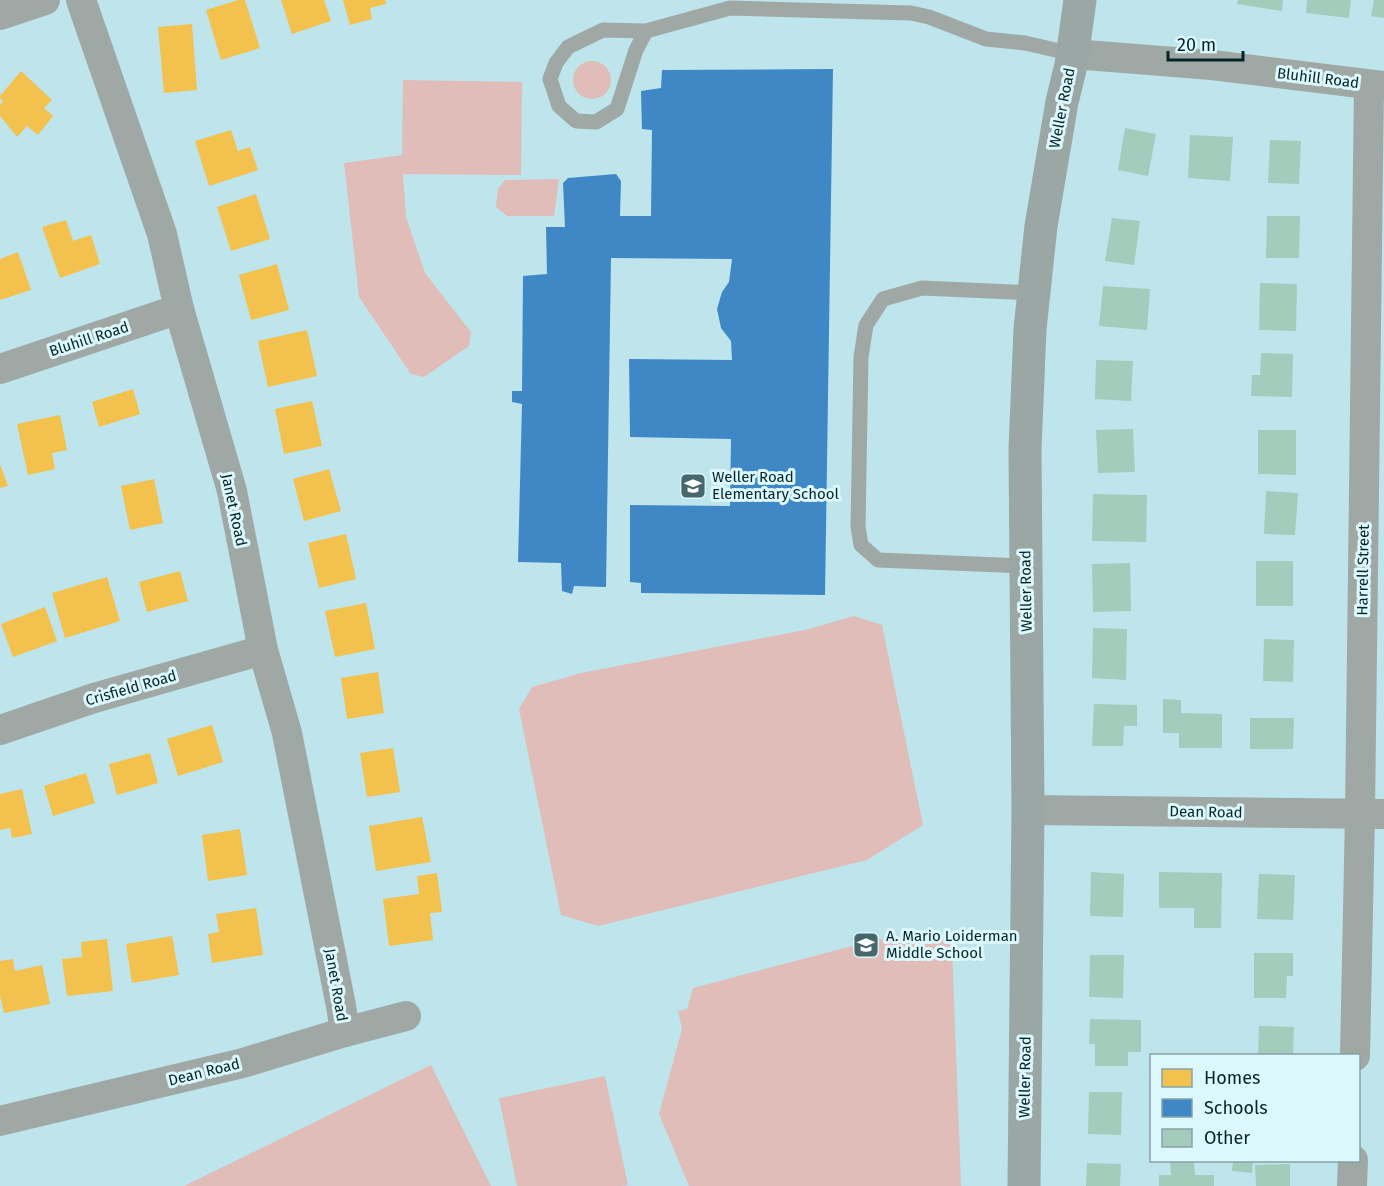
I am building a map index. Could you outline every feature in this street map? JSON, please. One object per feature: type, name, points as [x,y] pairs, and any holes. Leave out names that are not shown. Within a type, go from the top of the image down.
[{"type":"street","points":[[0,15],[45,0]]},
{"type":"street","name":"Janet Road","points":[[81,0],[162,234],[179,309],[232,491],[263,650],[287,733],[345,1032]]},
{"type":"street","name":"Weller Road","points":[[1024,1186],[1028,810],[1025,449],[1030,329],[1041,226],[1062,102],[1073,54],[1080,0]]},
{"type":"street","name":"Bluhill Road","points":[[1073,54],[1212,65],[1376,86]]},
{"type":"street","name":"Harrell Street","points":[[1355,1054],[1372,814],[1376,86]]},
{"type":"street","name":"Bluhill Road","points":[[0,369],[179,309]]},
{"type":"street","name":"Crisfield Road","points":[[0,730],[94,698],[263,650]]},
{"type":"street","name":"Dean Road","points":[[1028,810],[1372,814]]},
{"type":"street","name":"Dean Road","points":[[0,1121],[243,1063],[406,1016]]},
{"type":"street","points":[[1352,1186],[1353,1162]]},
{"type":"lane","points":[[646,31],[636,51],[618,109],[596,122],[576,121],[559,106],[550,79],[556,63],[568,47],[603,30],[646,31],[730,8],[911,13],[930,17],[986,39],[1025,43],[1073,54]]},
{"type":"lane","points":[[1026,566],[878,560],[861,545],[858,527],[861,357],[866,325],[883,299],[922,288],[1034,293]]},
{"type":"shaded area","points":[[592,61],[606,66],[611,80],[606,94],[592,99],[578,94],[573,80],[578,66]]},
{"type":"shaded area","points":[[403,80],[522,82],[521,175],[403,174],[406,217],[425,273],[471,332],[469,346],[424,377],[411,374],[359,297],[344,163],[402,155]]},
{"type":"shaded area","points":[[559,179],[554,216],[507,216],[496,207],[498,189],[505,180]]},
{"type":"shaded area","points":[[854,616],[882,625],[923,825],[867,860],[598,926],[561,915],[519,709],[532,687],[581,673],[805,630]]},
{"type":"shaded area","points":[[936,933],[952,947],[961,1186],[689,1186],[659,1114],[682,1029],[678,1011],[687,1009],[693,988],[875,940]]},
{"type":"shaded area","points":[[431,1065],[491,1186],[184,1186]]},
{"type":"shaded area","points":[[605,1076],[628,1185],[517,1186],[499,1098]]},
{"type":"building: Homes","points":[[245,0],[260,48],[221,60],[206,10]]},
{"type":"building: Homes","points":[[281,0],[324,0],[331,21],[292,34]]},
{"type":"building: Homes","points":[[343,0],[385,0],[386,4],[370,8],[372,19],[350,25]]},
{"type":"building: Homes","points":[[192,24],[197,90],[164,93],[158,27]]},
{"type":"building: Homes","points":[[21,71],[52,100],[44,108],[53,116],[38,135],[27,126],[17,137],[0,116],[0,105],[3,101],[0,96]]},
{"type":"building: Homes","points":[[231,130],[238,151],[250,147],[258,170],[209,186],[195,141]]},
{"type":"building: Homes","points":[[256,194],[270,239],[231,251],[217,207]]},
{"type":"building: Homes","points":[[66,220],[73,241],[91,235],[100,264],[60,278],[42,227]]},
{"type":"building: Homes","points":[[18,252],[31,290],[0,300],[0,259]]},
{"type":"building: Homes","points":[[277,264],[289,310],[251,320],[239,275]]},
{"type":"building: Homes","points":[[307,330],[317,376],[268,387],[258,341]]},
{"type":"building: Homes","points":[[133,389],[140,414],[99,427],[92,402]]},
{"type":"building: Homes","points":[[312,401],[322,446],[284,454],[275,409]]},
{"type":"building: Homes","points":[[60,415],[67,450],[52,453],[55,469],[28,475],[17,424]]},
{"type":"building: Homes","points":[[0,464],[8,486],[0,488]]},
{"type":"building: Homes","points":[[329,469],[341,511],[304,521],[293,479]]},
{"type":"building: Homes","points":[[154,479],[163,523],[130,530],[121,486]]},
{"type":"building: Homes","points":[[346,534],[356,579],[319,588],[308,543]]},
{"type":"building: Homes","points":[[180,571],[188,601],[147,612],[139,582]]},
{"type":"building: Homes","points":[[107,577],[120,621],[65,638],[52,593]]},
{"type":"building: Homes","points":[[366,603],[375,649],[335,657],[325,611]]},
{"type":"building: Homes","points":[[45,607],[57,641],[13,657],[1,624]]},
{"type":"building: Homes","points":[[378,672],[384,713],[347,719],[341,678]]},
{"type":"building: Homes","points":[[212,725],[223,762],[178,776],[167,739]]},
{"type":"building: Homes","points":[[393,748],[400,792],[367,797],[360,753]]},
{"type":"building: Homes","points":[[150,753],[158,783],[117,795],[109,764]]},
{"type":"building: Homes","points":[[86,773],[95,803],[53,816],[44,786]]},
{"type":"building: Homes","points":[[22,789],[32,834],[12,838],[10,828],[0,830],[0,794]]},
{"type":"building: Homes","points":[[422,817],[431,862],[376,871],[369,826]]},
{"type":"building: Homes","points":[[240,829],[247,875],[208,881],[202,835]]},
{"type":"building: Homes","points":[[437,873],[442,912],[430,913],[433,940],[389,946],[383,899],[419,894],[417,876]]},
{"type":"building: Homes","points":[[256,908],[263,955],[212,963],[208,934],[219,932],[216,914]]},
{"type":"building: Homes","points":[[172,936],[179,975],[132,983],[126,944]]},
{"type":"building: Homes","points":[[107,939],[113,991],[67,996],[62,959],[82,957],[81,942]]},
{"type":"building: Homes","points":[[13,959],[15,971],[42,965],[50,1004],[4,1013],[0,996],[0,961]]},
{"type":"building: Schools","name":"Weller Road Elementary School","points":[[833,69],[825,595],[641,593],[641,583],[630,582],[630,505],[730,506],[731,439],[630,437],[629,359],[732,360],[731,341],[721,328],[717,309],[722,292],[729,282],[732,259],[611,258],[606,587],[574,586],[572,594],[562,591],[561,563],[518,562],[522,404],[512,402],[512,391],[522,391],[523,276],[547,274],[546,227],[565,227],[563,183],[568,178],[616,174],[621,181],[620,216],[651,216],[652,130],[642,129],[641,91],[661,88],[662,70]]},
{"type":"building: Other","points":[[1238,0],[1283,0],[1282,11],[1237,4]]},
{"type":"building: Other","points":[[1307,0],[1351,0],[1349,18],[1306,13]]},
{"type":"building: Other","points":[[1374,0],[1384,0],[1384,18],[1371,16]]},
{"type":"building: Other","points":[[1125,128],[1156,134],[1148,176],[1118,170]]},
{"type":"building: Other","points":[[1190,135],[1233,137],[1230,181],[1188,178]]},
{"type":"building: Other","points":[[1270,140],[1301,141],[1299,184],[1268,183]]},
{"type":"building: Other","points":[[1267,216],[1300,216],[1299,258],[1266,258]]},
{"type":"building: Other","points":[[1112,218],[1140,221],[1134,265],[1105,261]]},
{"type":"building: Other","points":[[1260,283],[1297,284],[1296,331],[1259,330]]},
{"type":"building: Other","points":[[1103,286],[1150,289],[1147,330],[1099,326]]},
{"type":"building: Other","points":[[1261,353],[1293,354],[1292,397],[1251,396],[1252,375],[1260,375]]},
{"type":"building: Other","points":[[1096,360],[1133,361],[1131,401],[1095,399]]},
{"type":"building: Other","points":[[1133,429],[1135,472],[1098,473],[1096,430]]},
{"type":"building: Other","points":[[1258,430],[1296,430],[1296,475],[1258,474]]},
{"type":"building: Other","points":[[1266,491],[1298,493],[1295,535],[1264,534]]},
{"type":"building: Other","points":[[1093,494],[1147,495],[1146,542],[1092,541]]},
{"type":"building: Other","points":[[1256,561],[1293,561],[1293,606],[1256,606]]},
{"type":"building: Other","points":[[1130,563],[1131,611],[1093,612],[1092,564]]},
{"type":"building: Other","points":[[1093,628],[1127,629],[1126,680],[1092,678]]},
{"type":"building: Other","points":[[1264,639],[1294,640],[1293,682],[1263,681]]},
{"type":"building: Other","points":[[1163,699],[1181,700],[1181,713],[1222,714],[1222,748],[1179,748],[1179,733],[1163,733]]},
{"type":"building: Other","points":[[1094,704],[1137,705],[1137,726],[1124,726],[1123,746],[1092,746]]},
{"type":"building: Other","points":[[1250,718],[1294,718],[1293,749],[1250,749]]},
{"type":"building: Other","points":[[1091,872],[1124,874],[1123,917],[1090,916]]},
{"type":"building: Other","points":[[1159,872],[1222,873],[1221,928],[1194,928],[1194,908],[1159,908]]},
{"type":"building: Other","points":[[1259,874],[1295,875],[1293,920],[1257,919]]},
{"type":"building: Other","points":[[1254,953],[1293,953],[1293,976],[1287,976],[1286,998],[1254,998]]},
{"type":"building: Other","points":[[1090,955],[1124,955],[1123,998],[1089,997]]},
{"type":"building: Other","points":[[1090,1019],[1141,1020],[1141,1052],[1128,1052],[1128,1066],[1095,1066],[1095,1044],[1089,1044]]},
{"type":"building: Other","points":[[1259,1026],[1294,1027],[1293,1054],[1258,1054]]},
{"type":"building: Other","points":[[1089,1092],[1122,1092],[1121,1135],[1088,1134]]},
{"type":"building: Other","points":[[1170,1162],[1194,1162],[1195,1175],[1214,1175],[1214,1186],[1159,1186],[1159,1175],[1171,1175]]},
{"type":"building: Other","points":[[1233,1162],[1253,1162],[1252,1173],[1232,1171]]},
{"type":"building: Other","points":[[1087,1163],[1121,1164],[1120,1186],[1086,1186]]},
{"type":"building: Other","points":[[1290,1164],[1290,1186],[1256,1186],[1255,1165]]},
{"type":"place","name":"Weller Road Elementary School","points":[[693,486]]},
{"type":"place","name":"A. Mario Loiderman Middle School","points":[[866,945]]}]
